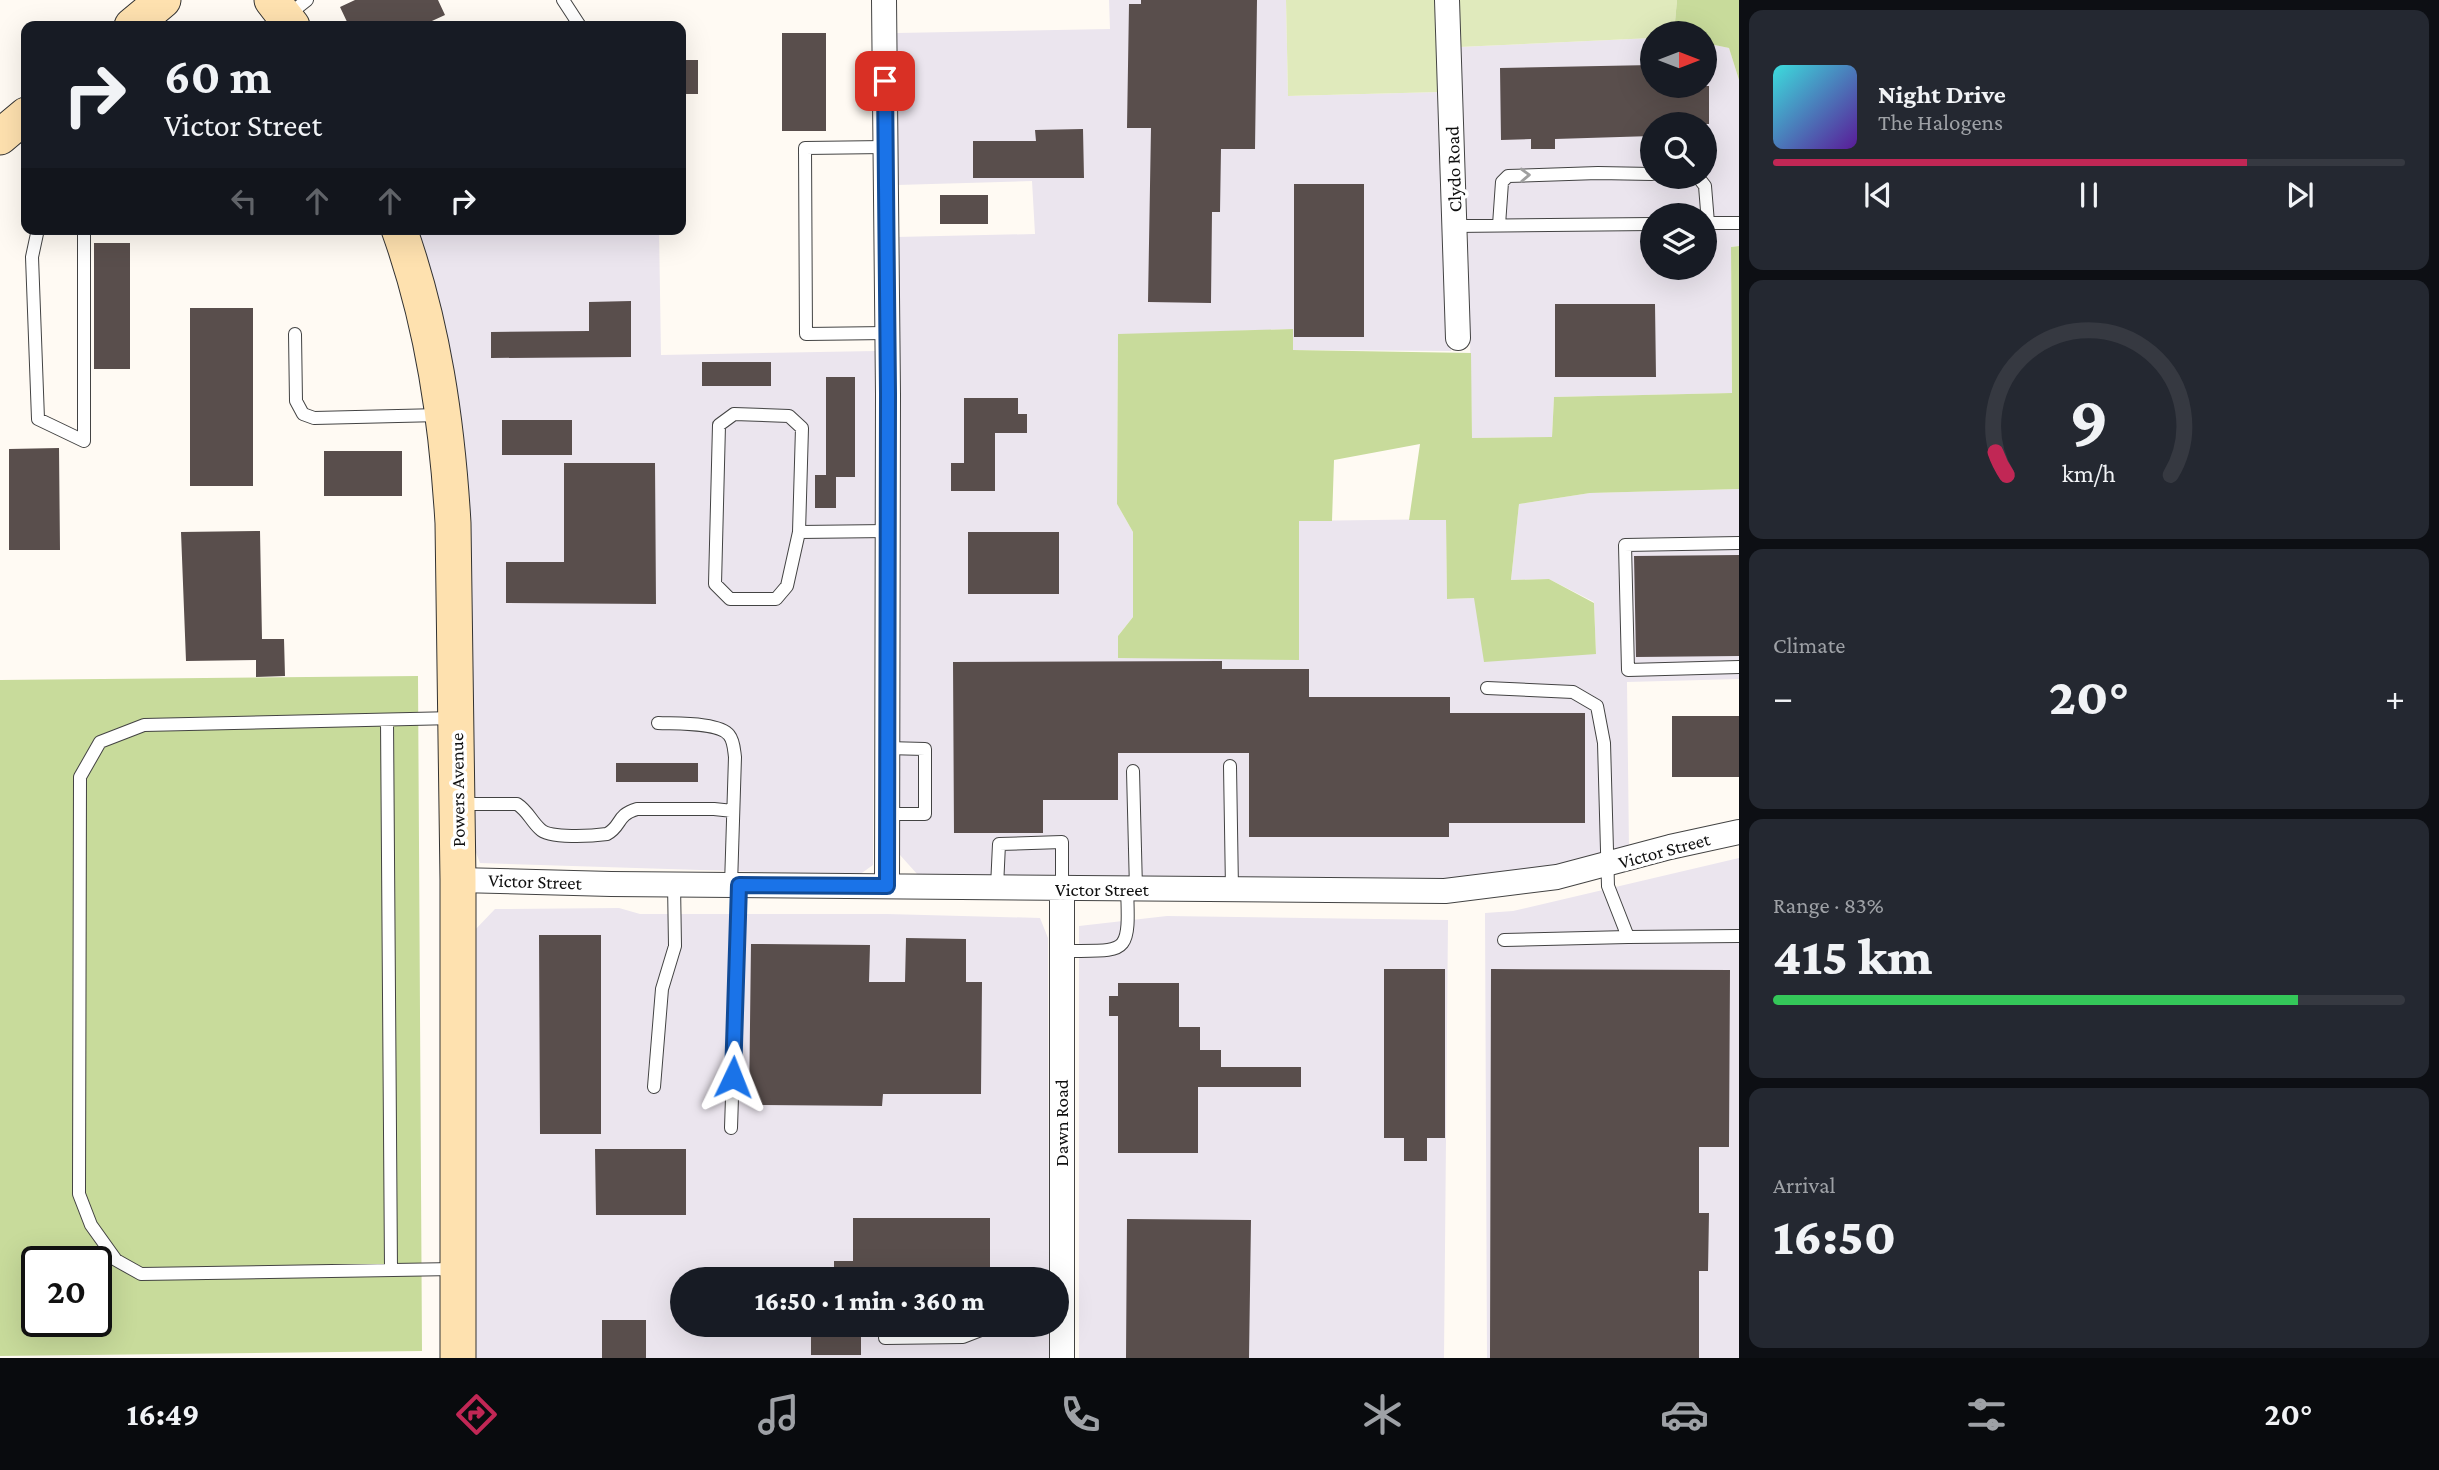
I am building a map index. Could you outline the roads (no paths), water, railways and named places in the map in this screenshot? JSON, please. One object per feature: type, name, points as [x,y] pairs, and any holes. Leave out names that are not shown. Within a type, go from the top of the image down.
[{"type":"street","points":[[138,21],[163,0]]},
{"type":"street","points":[[883,0],[888,531],[887,886]]},
{"type":"street","name":"Clydo Road","points":[[1447,0],[1458,338]]},
{"type":"street","points":[[0,137],[21,119]]},
{"type":"street","name":"Powers Avenue","points":[[401,235],[413,269],[435,363],[444,415],[453,523],[458,880],[458,1358]]},
{"type":"street","name":"Victor Street","points":[[458,880],[1062,889],[1445,891],[1557,877],[1739,832]]},
{"type":"street","name":"Dawn Road","points":[[1059,1267],[1062,889]]},
{"type":"street","name":"Dawn Road","points":[[1060,1337],[1062,1358]]},
{"type":"lane","points":[[563,0],[577,21]]},
{"type":"lane","points":[[885,147],[805,148],[806,334],[887,333]]},
{"type":"lane","points":[[1499,225],[1502,182],[1508,176],[1640,174]]},
{"type":"lane","points":[[1717,223],[1739,223]]},
{"type":"lane","points":[[1454,226],[1640,224]]},
{"type":"lane","points":[[37,235],[32,257],[38,419],[84,442],[84,235]]},
{"type":"lane","points":[[295,334],[296,401],[303,414],[314,418],[444,415]]},
{"type":"lane","points":[[734,414],[789,416],[802,428],[800,532],[787,586],[776,599],[730,599],[715,584],[719,425],[734,414]]},
{"type":"lane","points":[[800,532],[888,531]]},
{"type":"lane","points":[[1739,543],[1625,545],[1628,670],[1739,667]]},
{"type":"lane","points":[[1487,688],[1573,692],[1597,706],[1604,743],[1608,886],[1628,937]]},
{"type":"lane","points":[[456,718],[144,725],[100,741],[80,777],[79,1194],[91,1225],[116,1260],[141,1274],[458,1268]]},
{"type":"lane","points":[[387,720],[391,1269]]},
{"type":"lane","points":[[658,723],[714,727],[723,730],[733,742],[735,885],[731,1128]]},
{"type":"lane","points":[[887,748],[925,749],[925,814],[887,814]]},
{"type":"lane","points":[[1230,766],[1232,889]]},
{"type":"lane","points":[[1062,951],[1109,950],[1121,947],[1128,930],[1133,771]]},
{"type":"lane","points":[[457,804],[517,804],[526,809],[541,832],[551,835],[607,834],[613,831],[626,812],[637,808],[714,808],[733,811]]},
{"type":"lane","points":[[997,887],[999,844],[1062,842],[1062,889]]},
{"type":"lane","points":[[654,1087],[662,989],[675,946],[674,884]]},
{"type":"lane","points":[[1504,940],[1739,936]]},
{"type":"lane","points":[[885,1338],[962,1337]]}]
